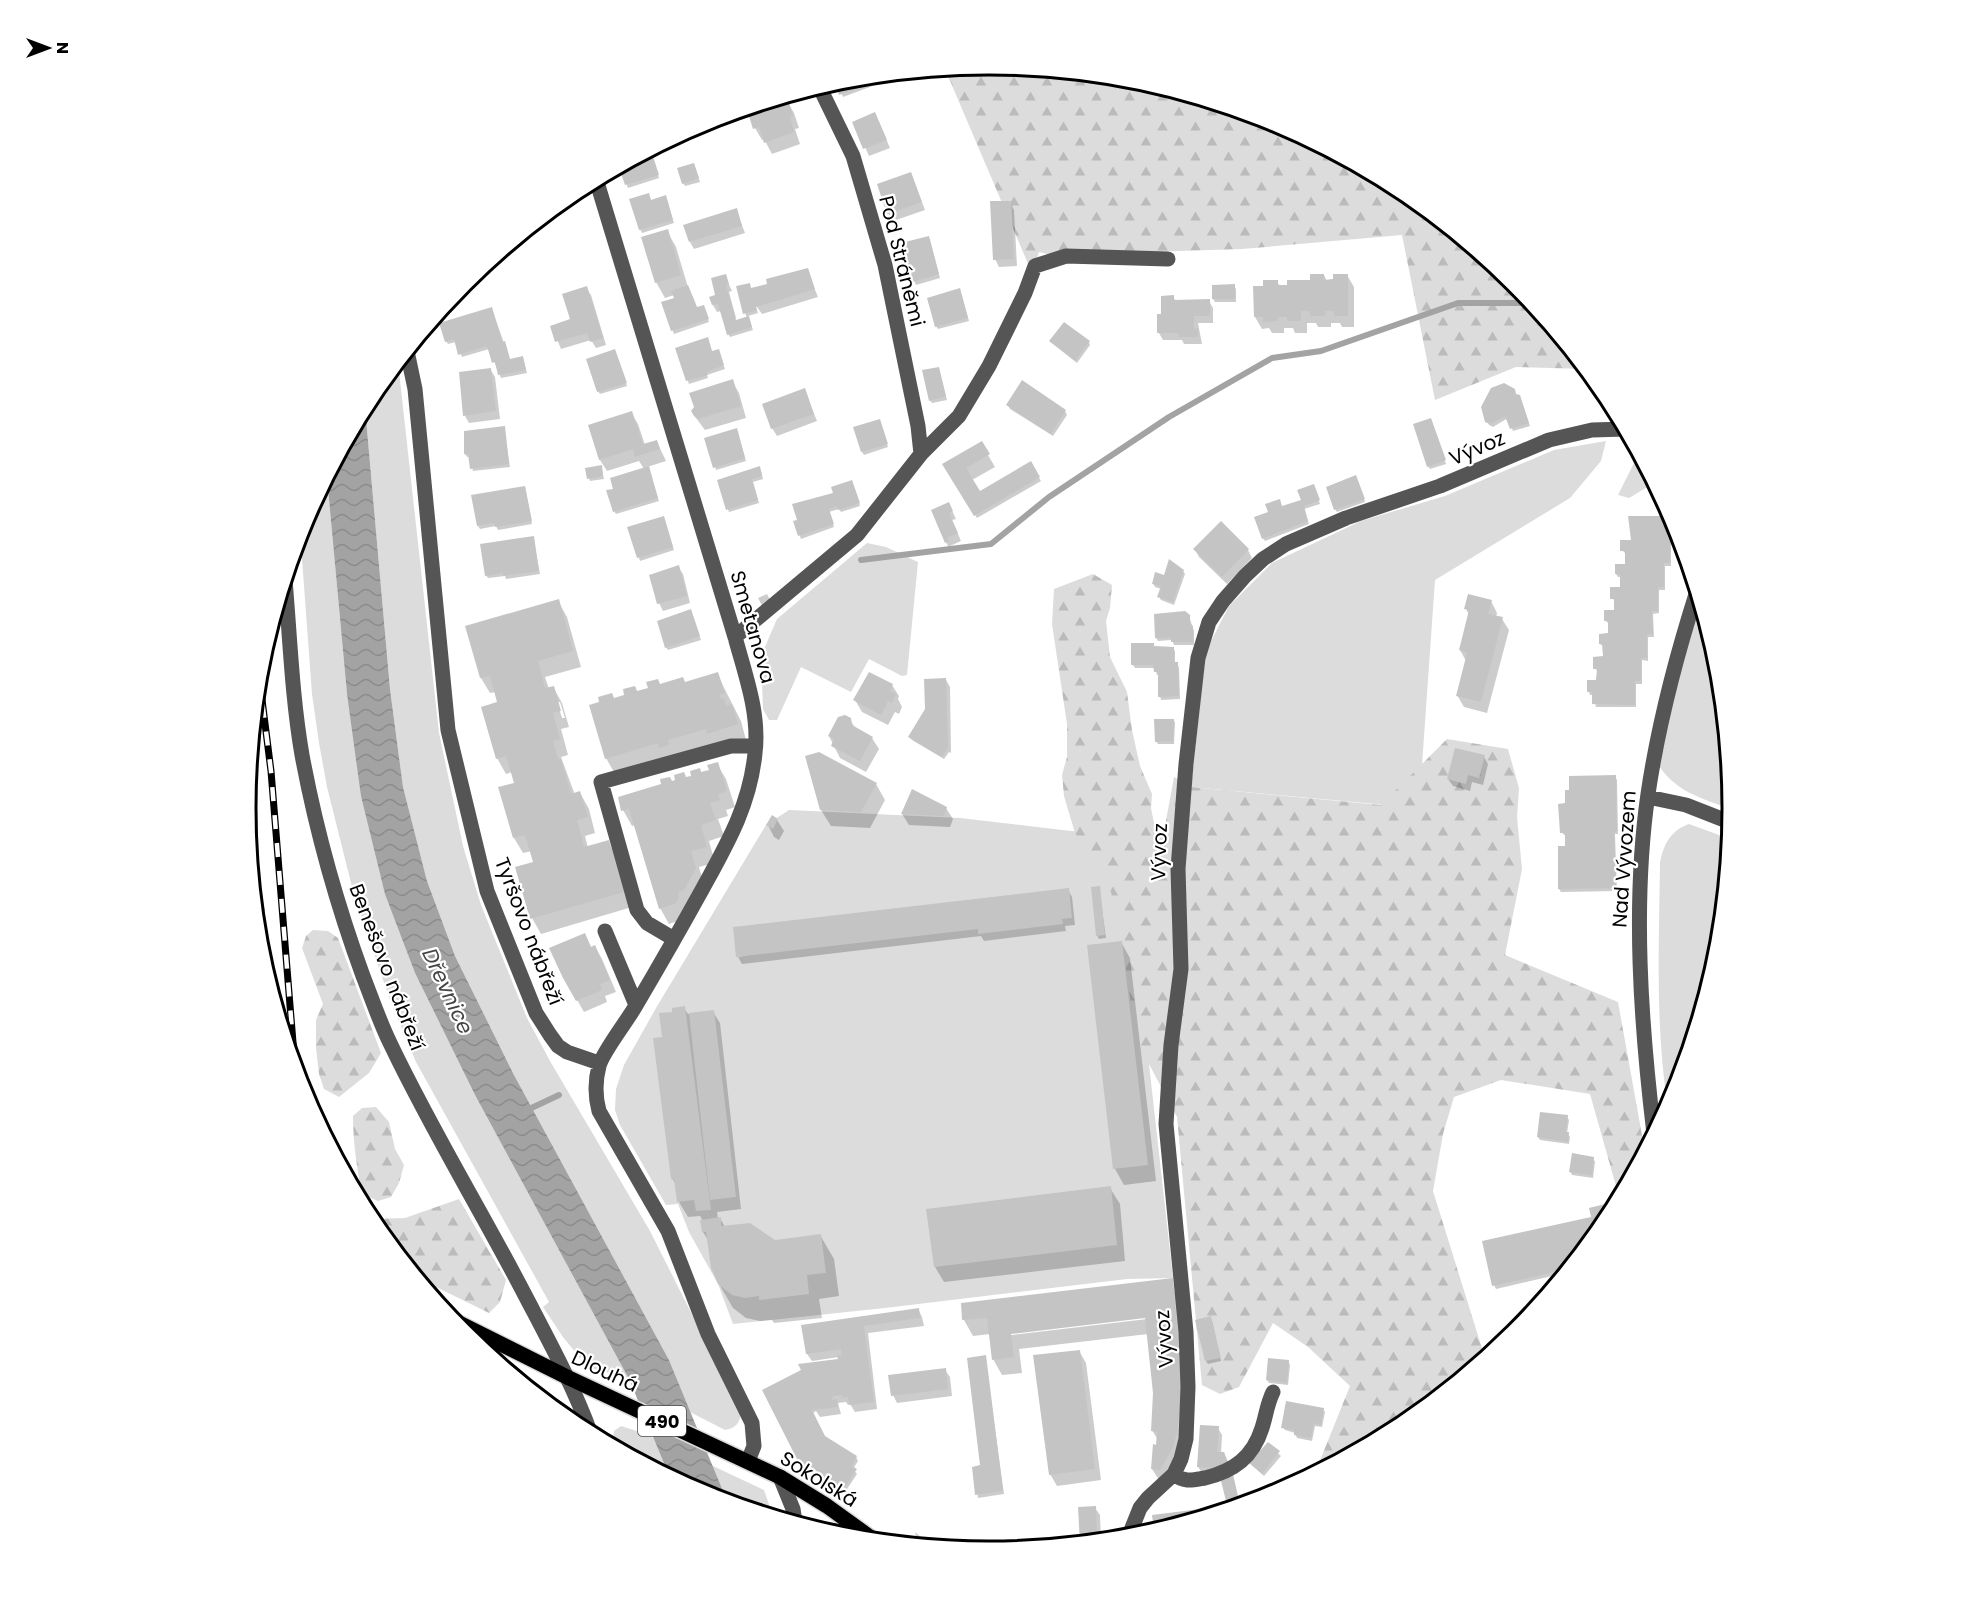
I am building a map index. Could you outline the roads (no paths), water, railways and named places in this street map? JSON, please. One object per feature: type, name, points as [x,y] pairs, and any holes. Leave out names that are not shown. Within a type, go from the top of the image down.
[{"type":"main road","name":"Dlouhá","points":[[478,1332],[744,1459]]},
{"type":"main road","name":"Sokolská","points":[[744,1459],[780,1477],[859,1529]]},
{"type":"street","name":"Pod Stráněmi","points":[[823,94],[853,156],[885,265],[918,426],[921,453]]},
{"type":"street","name":"Smetanova","points":[[599,188],[735,637],[752,699],[756,726],[756,746],[750,784],[737,825],[636,1005],[599,1063]]},
{"type":"street","points":[[735,637],[857,535],[921,453],[959,416],[989,366],[1025,294],[1035,266],[1066,256],[1168,259]]},
{"type":"street","name":"Tyršovo nábřeží","points":[[409,361],[415,389],[448,730],[484,879],[510,952],[537,1013],[550,1035],[558,1046],[567,1052],[599,1063]]},
{"type":"street","name":"Vývoz","points":[[1132,1527],[1140,1508],[1174,1474],[1186,1439],[1188,1387],[1186,1332],[1166,1124],[1171,1045],[1181,969],[1178,869],[1186,764],[1198,658],[1209,622],[1223,601],[1245,576],[1286,544],[1346,518],[1440,486],[1549,440],[1592,430],[1616,429]]},
{"type":"street","name":"Benešovo nábřeží","points":[[287,600],[302,754],[337,898],[356,956],[389,1042],[432,1127],[576,1381],[587,1420]]},
{"type":"street","name":"Nad Vývozem","points":[[1652,1121],[1644,1053],[1640,965],[1641,876],[1654,758],[1693,603]]},
{"type":"street","points":[[674,939],[647,923],[638,910],[601,782],[731,746],[756,746]]},
{"type":"street","points":[[1648,797],[1686,805],[1722,819]]},
{"type":"street","points":[[605,931],[636,1005]]},
{"type":"street","points":[[599,1063],[596,1089],[599,1111],[668,1231],[708,1334],[752,1423],[754,1446],[744,1459]]},
{"type":"street","points":[[1174,1474],[1185,1481],[1194,1480],[1220,1474],[1243,1461],[1252,1450],[1262,1429],[1268,1402],[1273,1392]]},
{"type":"street","points":[[780,1477],[794,1514]]},
{"type":"water","name":"Dřevnice","points":[[366,423],[390,689],[403,787],[427,881],[455,956],[514,1075],[669,1360],[723,1490],[665,1465],[629,1379],[475,1095],[415,973],[385,894],[361,796],[347,694],[328,492]]},
{"type":"waterway","points":[[861,560],[991,544],[1049,497],[1169,417],[1272,358],[1321,351],[1458,303],[1520,303]]},
{"type":"waterway","points":[[525,1111],[559,1095]]},
{"type":"railway","points":[[263,710],[271,771],[292,1036]]}]
